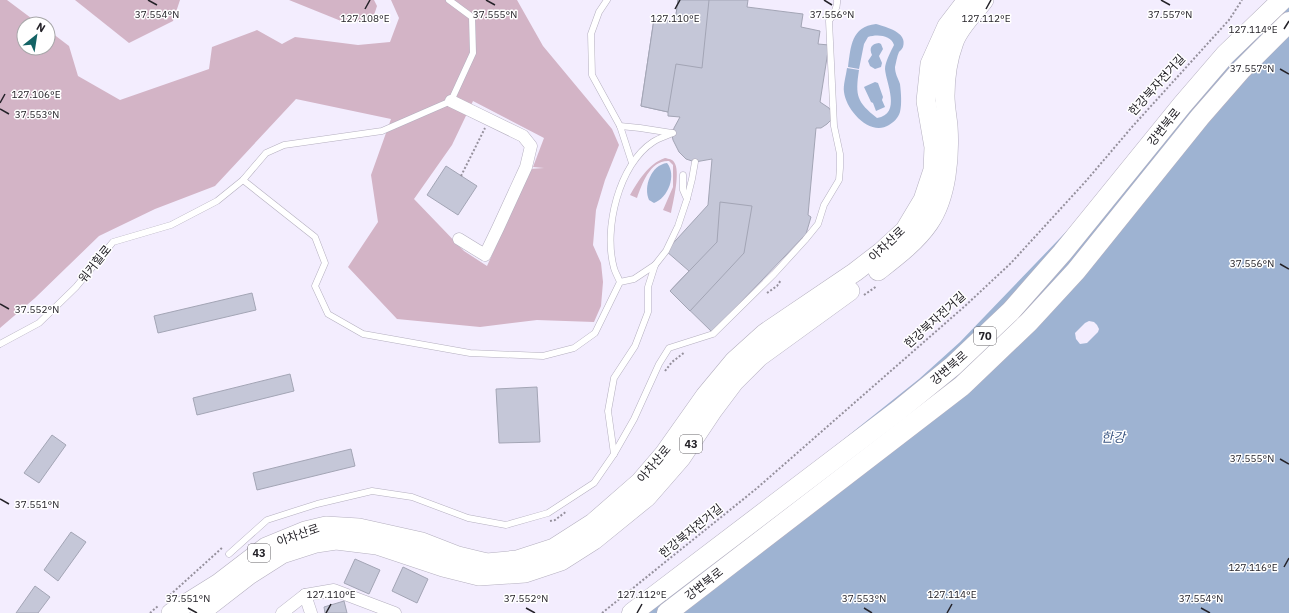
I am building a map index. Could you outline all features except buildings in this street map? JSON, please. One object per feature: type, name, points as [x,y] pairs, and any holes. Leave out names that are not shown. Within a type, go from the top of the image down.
[{"type":"highway","name":"강변북로","points":[[632,613],[899,410],[953,366],[1011,311],[1062,253],[1182,105],[1225,55],[1282,0]]},
{"type":"highway","name":"강변북로","points":[[667,613],[962,386],[1029,322],[1076,271],[1200,117],[1241,70],[1289,22]]},
{"type":"main road","name":"아차산로","points":[[165,606],[219,583],[266,547],[305,530],[326,526],[359,528],[422,542],[458,556],[487,563],[517,560],[554,548],[593,523],[640,482],[664,454],[704,396],[734,361],[765,333],[855,272],[881,252],[905,230],[923,200],[933,170],[934,147],[926,101],[930,64],[947,26],[967,0]]},
{"type":"main road","name":"아차산로","points":[[200,613],[249,575],[282,554],[316,543],[336,540],[377,544],[443,567],[479,576],[525,573],[561,561],[594,540],[647,497],[681,458],[713,410],[734,382],[759,357],[880,269],[912,243],[930,222],[940,199],[948,163],[948,127],[945,96],[948,63],[954,40],[984,0]]},
{"type":"street","points":[[451,101],[523,136],[531,146],[526,167],[485,255],[459,239]]},
{"type":"street","points":[[282,613],[305,596],[334,590],[395,613]]},
{"type":"street","points":[[305,596],[311,613]]},
{"type":"lane","points":[[449,0],[472,17],[473,53],[451,101]]},
{"type":"lane","points":[[606,0],[599,12],[591,34],[592,75],[620,126],[632,163]]},
{"type":"lane","points":[[229,554],[267,520],[317,504],[372,491],[412,496],[468,518],[506,525],[548,513],[594,483],[614,454],[634,419],[659,364],[669,348],[713,334],[774,274],[818,224],[824,205],[839,180],[840,154],[834,126],[828,21],[834,12],[838,0]]},
{"type":"lane","name":"워커힐로","points":[[0,344],[39,322],[76,287],[113,242],[171,225],[217,201],[243,180],[266,153],[284,146],[382,131],[451,101]]},
{"type":"lane","points":[[243,180],[315,237],[325,263],[315,286],[328,314],[363,334],[470,353],[543,356],[574,348],[595,333],[620,282],[614,267],[610,238],[613,212],[618,190],[632,163],[645,148],[654,141],[673,133],[620,126]]},
{"type":"lane","points":[[620,282],[634,279],[655,265],[666,251],[678,226],[687,199],[695,162]]},
{"type":"lane","points":[[683,175],[683,190],[687,199]]},
{"type":"lane","points":[[614,454],[608,411],[614,378],[635,346],[648,312],[648,287],[655,265]]},
{"type":"path","name":"한강북자전거길","points":[[602,613],[756,489],[965,306],[1011,263],[1229,20],[1242,0]]},
{"type":"path","points":[[461,176],[489,120]]},
{"type":"path","points":[[765,294],[777,286],[781,280]]},
{"type":"path","points":[[664,373],[672,362],[689,349]]},
{"type":"path","points":[[547,522],[555,520],[567,511]]},
{"type":"path","points":[[150,613],[165,606],[224,547]]},
{"type":"shaded area","points":[[0,0],[7,0],[28,16],[16,16],[16,56],[56,56],[56,36],[69,46],[78,76],[120,100],[209,69],[212,47],[257,30],[282,44],[295,37],[358,45],[390,42],[399,18],[391,0],[517,0],[543,46],[612,129],[619,145],[605,180],[596,210],[593,245],[601,263],[603,282],[601,306],[594,322],[537,320],[480,327],[397,319],[348,267],[378,222],[371,175],[391,119],[296,99],[215,186],[155,209],[99,236],[35,298],[0,328]],"holes":[[[473,101],[544,138],[533,167],[544,168],[529,169],[487,266],[464,251],[414,199],[452,145]]]},
{"type":"shaded area","points":[[75,0],[180,0],[173,21],[129,43]]},
{"type":"shaded area","points":[[289,0],[374,0],[377,6],[373,18],[346,23]]},
{"type":"shaded area","points":[[665,158],[673,161],[677,172],[671,213],[663,210],[673,187],[673,165],[669,161],[657,164],[652,169],[644,180],[637,198],[630,195],[649,168]]},
{"type":"water","name":"한강","points":[[1289,0],[1289,613],[626,613],[919,379],[960,342]]},
{"type":"water","points":[[876,24],[895,31],[904,42],[903,47],[898,54],[895,67],[900,84],[900,112],[893,123],[882,128],[867,125],[860,120],[849,106],[844,92],[847,68],[859,70],[857,86],[861,103],[877,118],[885,115],[889,111],[891,97],[885,66],[894,45],[890,39],[883,36],[868,37],[864,44],[859,69],[848,67],[850,52],[857,33],[868,26]]},
{"type":"water","points":[[879,43],[883,49],[879,56],[882,63],[881,67],[875,69],[870,66],[868,61],[872,55],[871,47],[874,44]]},
{"type":"water","points":[[875,82],[878,83],[885,107],[876,111],[864,87]]},
{"type":"water","points":[[667,163],[671,174],[670,186],[663,196],[654,203],[649,200],[647,195],[648,183],[653,172],[661,165]]},
{"type":"pier","points":[[1089,321],[1094,322],[1097,325],[1099,329],[1098,332],[1087,343],[1080,344],[1076,339],[1075,333]]}]
